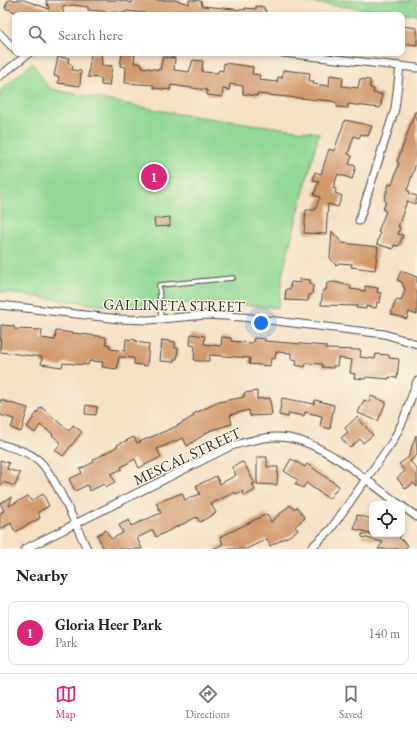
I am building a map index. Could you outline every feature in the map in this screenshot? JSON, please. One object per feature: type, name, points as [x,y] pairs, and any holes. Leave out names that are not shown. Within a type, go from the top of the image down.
[{"type":"street","points":[[0,34],[12,47]]},
{"type":"street","points":[[0,76],[19,56]]},
{"type":"street","points":[[311,56],[417,68]]},
{"type":"street","points":[[359,221],[395,109],[400,66]]},
{"type":"street","name":"GALLINETA STREET","points":[[0,305],[119,319],[161,319],[206,315],[242,317],[384,334],[417,344]]},
{"type":"street","points":[[310,549],[330,530],[393,441],[403,421],[417,381]]},
{"type":"street","name":"MESCAL STREET","points":[[25,549],[232,446],[268,437],[287,437],[315,445],[326,450],[395,501]]},
{"type":"street","points":[[0,444],[22,451],[38,459],[48,471],[87,549]]},
{"type":"street","points":[[405,508],[417,516]]},
{"type":"lane","points":[[161,319],[159,285],[233,278]]},
{"type":"green space","points":[[288,0],[417,0],[417,15],[405,14],[405,12],[391,12]]},
{"type":"green space","points":[[32,63],[50,89],[178,114],[319,133],[283,271],[278,308],[211,302],[148,306],[99,305],[0,292],[0,91]]},
{"type":"building","points":[[8,0],[24,0],[49,9],[46,0],[119,0],[132,3],[133,0],[175,0],[189,4],[189,0],[193,0],[201,1],[202,6],[245,10],[245,8],[256,9],[256,6],[264,7],[264,10],[266,10],[266,12],[113,12],[88,10],[88,7],[72,5],[62,7],[63,12],[15,12],[5,8]]},
{"type":"building","points":[[405,26],[417,28],[417,45],[405,43]]},
{"type":"building","points":[[91,56],[101,56],[102,65],[112,66],[109,86],[101,85],[101,78],[88,77]]},
{"type":"building","points":[[122,56],[135,56],[134,63],[142,64],[142,67],[160,70],[163,57],[175,58],[174,70],[189,72],[193,60],[203,61],[202,72],[218,73],[219,70],[223,71],[224,63],[253,67],[252,74],[260,75],[259,80],[277,82],[278,77],[282,78],[283,70],[310,73],[309,81],[314,81],[313,84],[329,86],[330,75],[343,77],[342,86],[358,88],[360,79],[370,80],[370,88],[374,89],[373,93],[382,94],[381,105],[380,108],[348,104],[348,108],[337,107],[337,103],[331,101],[257,94],[257,96],[243,94],[243,86],[230,84],[229,90],[223,89],[222,97],[207,95],[207,90],[171,85],[170,90],[154,88],[153,85],[125,83],[126,67],[120,66]]},
{"type":"building","points":[[58,57],[69,58],[68,62],[73,66],[72,70],[81,71],[80,86],[58,83],[59,77],[54,76]]},
{"type":"building","points":[[415,112],[417,112],[417,160],[407,191],[410,191],[409,194],[417,196],[417,198],[415,204],[407,201],[398,227],[400,227],[398,234],[403,235],[399,246],[394,245],[393,249],[377,244],[380,233],[378,232],[386,211],[383,210],[386,201],[384,200],[389,184],[392,185],[399,163],[397,162]]},
{"type":"building","points":[[345,120],[372,126],[368,136],[361,134],[359,138],[354,136],[348,154],[352,156],[349,164],[356,166],[352,179],[338,174],[333,188],[336,189],[335,193],[342,196],[338,207],[328,204],[326,234],[304,233],[306,210],[315,210],[320,197],[314,195],[319,181],[313,180],[315,172],[321,174],[329,149],[334,151]]},
{"type":"building","points":[[170,217],[170,226],[155,227],[154,219]]},
{"type":"building","points":[[332,231],[342,243],[378,247],[375,270],[351,267],[352,264],[339,263],[336,265],[330,258]]},
{"type":"building","points":[[401,271],[417,277],[417,315],[409,312],[407,319],[391,314],[396,300],[401,301],[405,290],[402,282],[397,280]]},
{"type":"building","points":[[300,279],[310,280],[310,284],[313,285],[312,295],[309,295],[308,301],[285,300],[286,289],[290,289],[291,282],[300,283]]},
{"type":"building","points":[[334,282],[351,286],[350,289],[365,291],[365,286],[378,288],[377,292],[381,293],[380,303],[377,302],[376,308],[366,306],[366,309],[356,308],[357,306],[321,305],[323,290],[326,290],[327,283]]},
{"type":"building","points":[[1,325],[14,326],[14,329],[42,330],[41,338],[55,340],[56,331],[106,337],[106,344],[110,345],[110,349],[125,351],[126,339],[136,340],[136,342],[149,344],[147,366],[134,364],[134,358],[119,357],[117,369],[102,367],[103,362],[89,361],[88,365],[63,363],[62,367],[41,364],[42,357],[0,352]]},
{"type":"building","points":[[191,334],[205,336],[204,344],[221,346],[222,337],[231,338],[231,341],[251,343],[253,342],[254,338],[265,339],[265,341],[326,346],[326,349],[361,350],[360,357],[375,359],[376,354],[389,355],[389,358],[399,359],[397,378],[354,378],[355,374],[350,373],[352,360],[338,358],[337,366],[333,366],[333,368],[322,367],[322,364],[306,363],[305,367],[296,365],[297,360],[291,359],[291,353],[276,352],[275,359],[271,358],[270,366],[249,364],[250,358],[210,355],[209,361],[196,361],[194,360],[195,346],[190,345]]},
{"type":"building","points":[[162,340],[175,342],[175,348],[178,348],[177,359],[174,359],[174,362],[160,361]]},
{"type":"building","points":[[257,391],[257,399],[270,398],[272,415],[250,416],[249,410],[230,415],[232,424],[211,430],[187,446],[183,438],[157,449],[161,457],[139,468],[135,459],[121,467],[122,469],[111,474],[115,482],[106,487],[104,484],[90,491],[87,485],[75,491],[69,479],[82,473],[80,469],[94,462],[93,460],[118,446],[117,445],[134,437],[137,443],[175,427],[194,416],[193,414],[219,402],[244,397],[244,393]]},
{"type":"building","points":[[371,396],[386,402],[378,421],[358,413],[364,400],[369,402]]},
{"type":"building","points":[[282,398],[314,404],[315,400],[334,405],[330,429],[320,426],[322,416],[305,412],[304,416],[289,413],[288,417],[279,415]]},
{"type":"building","points":[[0,400],[28,408],[21,432],[11,428],[14,419],[0,415]]},
{"type":"building","points":[[86,405],[97,407],[96,415],[85,414]]},
{"type":"building","points":[[41,407],[69,431],[73,425],[82,432],[63,456],[55,450],[61,443],[52,435],[53,434],[40,425],[35,433],[27,427]]},
{"type":"building","points":[[357,417],[373,435],[363,443],[360,439],[350,448],[342,437],[348,432],[345,428]]},
{"type":"building","points":[[416,435],[417,455],[410,461],[417,469],[417,487],[413,483],[406,489],[397,478],[405,471],[399,464],[408,458]]},
{"type":"building","points":[[257,457],[267,457],[267,467],[278,467],[277,485],[257,484]]},
{"type":"building","points":[[291,459],[305,467],[307,464],[339,486],[329,499],[306,483],[303,488],[295,484],[298,480],[284,471]]},
{"type":"building","points":[[0,460],[9,463],[7,469],[20,473],[15,486],[3,482],[0,486]]},
{"type":"building","points":[[242,462],[244,463],[255,484],[252,484],[255,490],[245,496],[242,491],[236,494],[235,492],[211,504],[216,513],[200,522],[197,517],[156,537],[153,530],[137,538],[142,549],[104,549],[97,535],[106,530],[111,539],[123,533],[119,525],[129,520],[131,526],[161,513],[156,503],[182,493],[185,500],[200,494],[196,486],[216,476],[220,484],[236,475],[232,467]]},
{"type":"building","points":[[43,494],[49,506],[38,512],[40,518],[15,532],[11,523],[0,529],[0,513],[4,511],[0,503],[12,497],[9,506],[28,496],[31,501]]},
{"type":"building","points":[[290,505],[294,509],[297,507],[305,518],[295,526],[298,530],[289,536],[270,546],[267,539],[246,549],[213,549],[223,544],[220,537],[267,514],[271,522]]},
{"type":"building","points":[[357,515],[369,518],[369,532],[354,529]]},
{"type":"building","points":[[362,534],[369,534],[369,537],[400,537],[399,538],[408,545],[405,549],[378,549],[383,542],[362,537]]},
{"type":"place","name":"Gloria Heer Park","points":[[154,177]]}]
